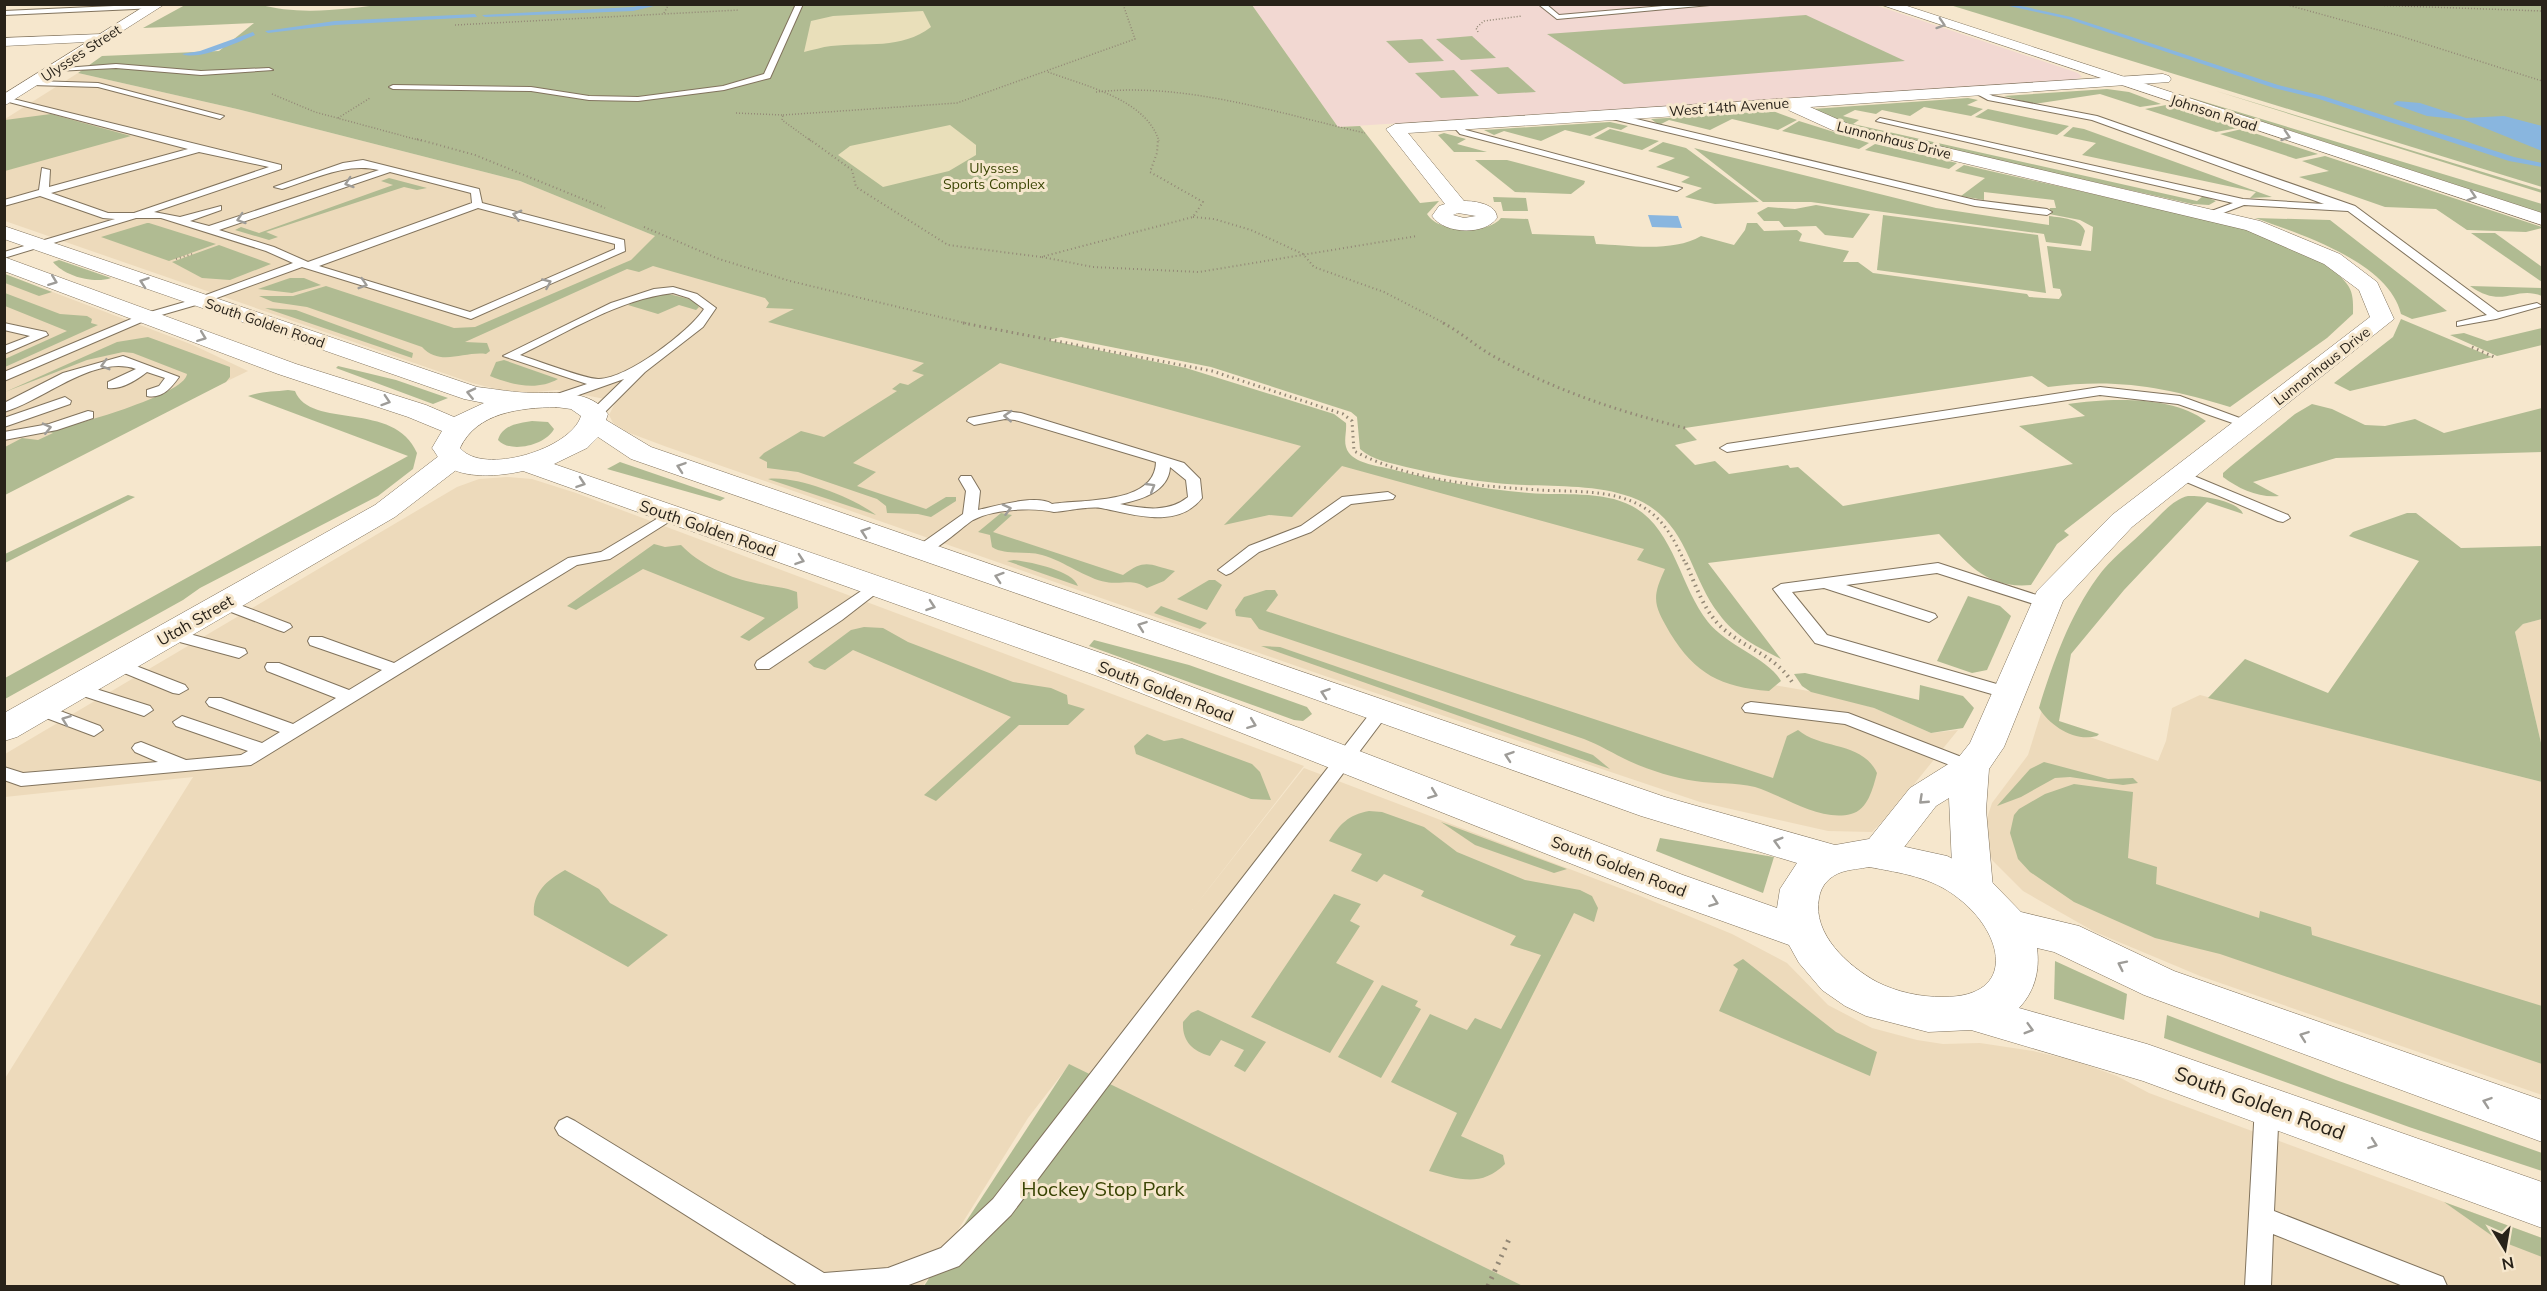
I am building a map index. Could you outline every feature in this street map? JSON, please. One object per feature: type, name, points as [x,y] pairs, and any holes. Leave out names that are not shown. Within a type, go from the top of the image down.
[{"type":"main road","name":"Johnson Road","points":[[1886,4],[2542,219]]},
{"type":"main road","name":"Johnson Road","points":[[1927,4],[2476,178]]},
{"type":"main road","name":"Ulysses Street","points":[[6,100],[157,5]]},
{"type":"main road","points":[[4,42],[102,38]]},
{"type":"main road","name":"West 14th Avenue","points":[[1457,215],[1395,129],[2163,79]]},
{"type":"main road","name":"Lunnonhaus Drive","points":[[1786,103],[1847,130],[2253,225],[2332,259],[2369,286],[2382,319],[2122,521],[2048,598],[1986,747],[1971,767],[1923,797],[1877,854]]},
{"type":"main road","name":"South Golden Road","points":[[4,232],[472,394],[529,400]]},
{"type":"main road","points":[[4,262],[287,369],[417,411],[457,428]]},
{"type":"main road","points":[[595,419],[584,438],[566,450],[526,463],[492,466],[466,464],[454,458],[446,448],[450,435],[457,428],[474,417],[505,405],[529,400],[556,399],[579,403],[595,419],[641,453],[1654,807],[1834,859]]},
{"type":"main road","name":"Utah Street","points":[[4,729],[385,511],[416,490],[454,458]]},
{"type":"main road","name":"South Golden Road","points":[[526,463],[1115,670],[1669,886],[1801,933]]},
{"type":"main road","name":"Utah Street","points":[[385,511],[492,466]]},
{"type":"main road","name":"Lunnonhaus Drive","points":[[1971,767],[1966,810],[1973,888]]},
{"type":"main road","points":[[1869,853],[1877,854],[1916,860],[1939,868],[1973,888],[2008,925],[2020,964],[2017,978],[2002,1000],[1973,1013],[1952,1016],[1912,1013],[1888,1006],[1850,987],[1819,961],[1801,933],[1797,894],[1810,873],[1834,859],[1869,853]]},
{"type":"main road","points":[[2008,925],[2064,938],[2159,983],[2542,1121]]},
{"type":"main road","name":"South Golden Road","points":[[1973,1013],[2147,1063],[2542,1205]]},
{"type":"lane","points":[[393,87],[531,89],[589,98],[629,99],[724,88],[767,76],[800,4]]},
{"type":"lane","points":[[1541,4],[1557,17],[1718,4]]},
{"type":"lane","points":[[4,13],[157,5]]},
{"type":"lane","points":[[56,69],[116,66],[201,73],[269,70]]},
{"type":"lane","points":[[35,82],[98,85],[220,116]]},
{"type":"lane","points":[[1978,91],[1992,98],[2094,118],[2346,208]]},
{"type":"lane","points":[[4,255],[137,215],[176,199],[278,167],[6,100]]},
{"type":"lane","points":[[1607,115],[1975,203],[2047,212]]},
{"type":"lane","points":[[1880,121],[2243,202],[2351,208],[2496,316]]},
{"type":"lane","points":[[1455,124],[1462,132],[1677,188]]},
{"type":"lane","points":[[4,203],[44,194],[199,149]]},
{"type":"lane","points":[[279,187],[355,164],[378,164],[388,170],[476,191],[477,205]]},
{"type":"lane","points":[[44,194],[45,170]]},
{"type":"lane","points":[[208,230],[388,170]]},
{"type":"lane","points":[[4,377],[147,316],[200,301],[304,265],[477,205],[620,242],[620,251],[471,316],[304,265],[298,260],[270,249],[162,215],[107,216],[44,194]]},
{"type":"lane","points":[[2210,215],[2243,202]]},
{"type":"lane","points":[[179,221],[217,208]]},
{"type":"lane","points":[[595,419],[641,369],[699,325],[710,308],[699,297],[673,290],[645,294],[509,356],[598,383]]},
{"type":"lane","points":[[2461,324],[2536,306]]},
{"type":"lane","points":[[4,342],[10,329],[42,335],[4,351]]},
{"type":"lane","points":[[4,408],[67,376],[123,360],[173,377],[163,389],[151,393]]},
{"type":"lane","points":[[132,364],[108,382],[134,377],[145,368]]},
{"type":"lane","points":[[556,399],[641,369]]},
{"type":"lane","points":[[1727,447],[2100,391],[2180,400],[2249,424]]},
{"type":"lane","points":[[4,416],[61,399],[4,423]]},
{"type":"lane","points":[[4,436],[52,427],[88,415]]},
{"type":"lane","points":[[974,421],[1005,415],[1016,416],[1163,460],[1179,466],[1193,479],[1195,498],[1185,507],[1146,513],[1089,503]]},
{"type":"lane","points":[[920,551],[970,516],[1013,506],[1116,502],[1144,492],[1162,481],[1166,471],[1163,460]]},
{"type":"lane","points":[[2182,475],[2283,518]]},
{"type":"lane","points":[[966,479],[972,491],[970,516]]},
{"type":"lane","points":[[1226,570],[1254,549],[1306,530],[1347,500],[1388,496]]},
{"type":"lane","points":[[4,773],[21,780],[245,761],[573,561],[605,556],[670,515]]},
{"type":"lane","points":[[2008,693],[1821,639],[1781,589],[1938,568],[2046,603]]},
{"type":"lane","points":[[1823,583],[1929,617]]},
{"type":"lane","points":[[763,664],[836,617],[876,586]]},
{"type":"lane","points":[[224,604],[284,627]]},
{"type":"lane","points":[[171,634],[239,653]]},
{"type":"lane","points":[[316,641],[396,669]]},
{"type":"lane","points":[[118,664],[179,689]]},
{"type":"lane","points":[[273,667],[351,697]]},
{"type":"lane","points":[[77,688],[144,710]]},
{"type":"lane","points":[[215,702],[296,731]]},
{"type":"lane","points":[[1751,708],[1848,718],[1971,767]]},
{"type":"lane","points":[[39,709],[94,730]]},
{"type":"lane","points":[[567,1128],[821,1286],[888,1281],[950,1257],[1002,1207],[1342,759],[1381,711]]},
{"type":"lane","points":[[182,723],[264,750]]},
{"type":"lane","points":[[141,748],[184,766]]},
{"type":"lane","points":[[2258,1287],[2267,1106]]},
{"type":"lane","points":[[2262,1218],[2434,1287]]},
{"type":"path","points":[[664,14],[669,4]]},
{"type":"path","points":[[783,115],[957,103],[1135,39],[1123,4]]},
{"type":"path","points":[[2284,4],[2400,36],[2542,81]]},
{"type":"path","points":[[2345,4],[2542,11]]},
{"type":"path","points":[[455,25],[740,10]]},
{"type":"path","points":[[1478,32],[1476,28],[1484,21],[1524,16]]},
{"type":"path","points":[[1048,72],[1139,111],[1154,124],[1159,139],[1157,155],[1150,172],[1203,202],[1193,217]]},
{"type":"path","points":[[1096,92],[1132,88],[1176,91],[1366,133]]},
{"type":"path","points":[[263,91],[338,118],[475,155],[614,213]]},
{"type":"path","points":[[338,118],[373,97]]},
{"type":"path","points":[[782,120],[852,170],[856,187],[948,245],[1041,256],[1093,267],[1175,273],[1199,272],[1448,233],[1457,215]]},
{"type":"path","points":[[1041,256],[1193,217],[1214,219],[1251,230],[1303,254],[1314,267],[1384,292],[1453,328],[1491,356],[1573,395],[1628,414],[1684,428]]},
{"type":"path","points":[[642,226],[719,259],[790,281],[989,329],[1065,341],[1212,371],[1343,414],[1352,421],[1351,436],[1354,451],[1367,459],[1414,473],[1467,483],[1596,491],[1623,497],[1646,507],[1662,524],[1675,542],[1713,618],[1735,639],[1779,665],[1792,682]]},
{"type":"path","points":[[2465,344],[2494,357]]},
{"type":"path","points":[[1488,1287],[1510,1238]]},
{"type":"shaded area","points":[[1252,5],[1875,5],[2078,73],[2082,77],[2070,81],[1338,127]]},
{"type":"shaded area","points":[[78,73],[237,109],[520,181],[655,236],[1315,443],[1368,469],[1452,488],[1638,514],[1703,624],[1768,684],[1832,695],[1874,708],[1931,733],[1958,730],[1889,815],[1872,832],[1828,831],[1700,802],[1325,676],[667,447],[627,432],[613,423],[609,415],[616,401],[557,390],[516,394],[472,383],[5,221],[5,119]]},
{"type":"shaded area","points":[[5,274],[193,345],[248,371],[5,489]]},
{"type":"shaded area","points":[[507,477],[532,479],[576,493],[1304,766],[1192,910],[1304,768],[1638,895],[1732,934],[1787,963],[1828,1005],[1872,1028],[1917,1040],[1943,1044],[1980,1043],[2033,1051],[2075,1061],[2117,1076],[2149,1093],[2542,1238],[2542,1286],[1523,1286],[1069,1065],[1028,1118],[923,1286],[5,1286],[4,1080],[193,777],[5,797],[5,754],[457,487],[479,479]]},
{"type":"shaded area","points":[[2542,619],[2542,747],[2515,632],[2523,624]]},
{"type":"shaded area","points":[[2200,695],[2542,782],[2542,1095],[2200,976],[2095,932],[2023,891],[1992,860],[1983,830],[1992,803],[2028,755],[2042,710],[2056,725],[2158,761],[2166,741],[2172,708]]},
{"type":"green space","name":"Ulysses Sports Complex","points":[[258,4],[306,11],[386,4],[1252,5],[1338,127],[1360,126],[1420,203],[1439,201],[1427,214],[1441,225],[1475,229],[1486,227],[1501,218],[1528,219],[1532,234],[1594,236],[1596,244],[1650,247],[1677,245],[1701,236],[1734,245],[1745,230],[1747,223],[1757,223],[1764,231],[1797,230],[1802,234],[1799,241],[1849,251],[1843,262],[1858,262],[1873,273],[2027,294],[2029,297],[2059,299],[2062,295],[2060,289],[2053,288],[2047,246],[2091,251],[2093,227],[2080,220],[2049,214],[2050,208],[2056,208],[2054,200],[1984,192],[1984,200],[1961,196],[1985,178],[1955,171],[1964,165],[2210,220],[2275,240],[2305,252],[2329,267],[2347,284],[2353,299],[2353,314],[2327,338],[2230,407],[2183,394],[2140,386],[2073,384],[2048,387],[2032,376],[1685,428],[1697,440],[1675,445],[1695,465],[1715,461],[1729,474],[1788,465],[1790,468],[1798,467],[1843,506],[2073,464],[2019,426],[2085,416],[2068,404],[2102,400],[2139,400],[2176,407],[2206,421],[2064,531],[2069,535],[2057,544],[2031,585],[2015,585],[1990,579],[1969,564],[1939,534],[1708,563],[1781,659],[1747,640],[1725,622],[1700,582],[1676,533],[1650,506],[1631,497],[1581,487],[1474,480],[1388,462],[1370,456],[1360,449],[1357,417],[1351,412],[1211,367],[1061,337],[1048,340],[1186,368],[1334,414],[1346,423],[1345,442],[1349,453],[1368,464],[1477,487],[1529,493],[1595,496],[1632,506],[1658,528],[1698,608],[1708,622],[1726,638],[1767,665],[1781,681],[1769,691],[1752,689],[1723,682],[1711,676],[1689,659],[1679,647],[1660,615],[1656,602],[1656,595],[1665,569],[1637,560],[1644,549],[1342,466],[1292,517],[1269,515],[1224,525],[1301,446],[1000,363],[853,463],[876,472],[857,486],[926,509],[946,497],[956,497],[956,501],[931,517],[918,514],[887,513],[886,506],[877,499],[798,472],[767,468],[767,462],[759,458],[764,453],[801,431],[824,437],[897,391],[892,389],[900,383],[908,385],[924,375],[912,371],[924,363],[768,322],[794,309],[766,308],[769,303],[765,298],[653,266],[639,272],[627,269],[465,342],[487,343],[490,351],[486,354],[452,357],[436,356],[422,347],[307,307],[273,302],[259,296],[293,296],[326,286],[454,328],[475,327],[631,260],[655,236],[520,181],[237,109],[78,73],[102,56],[219,51],[254,23],[143,28],[185,5]]},
{"type":"green space","points":[[1950,5],[2542,5],[2542,187]]},
{"type":"green space","points":[[1806,15],[1905,61],[1624,84],[1547,34]]},
{"type":"green space","points":[[1472,36],[1496,58],[1461,60],[1436,39]]},
{"type":"green space","points":[[1422,39],[1444,61],[1409,63],[1386,41]]},
{"type":"green space","points":[[1508,67],[1536,92],[1498,94],[1470,70]]},
{"type":"green space","points":[[1454,70],[1479,96],[1441,98],[1415,73]]},
{"type":"green space","points":[[2107,89],[2129,92],[2161,104],[2140,107],[2100,94],[2034,104],[2004,96]]},
{"type":"green space","points":[[2216,91],[2542,190],[2542,193]]},
{"type":"green space","points":[[2172,92],[2542,204],[2542,213]]},
{"type":"green space","points":[[1968,98],[1978,100],[1967,105],[1983,109],[1971,116],[1924,107],[1910,116],[1882,110],[1876,114],[1855,110],[1843,116],[1859,120],[1853,124],[2197,201],[2203,196],[2216,201],[2209,205],[2192,204],[1879,134],[1812,109]]},
{"type":"green space","points":[[2166,105],[2238,128],[2216,132],[2145,109]]},
{"type":"green space","points":[[1988,109],[2069,126],[2057,135],[1975,117]]},
{"type":"green space","points":[[1773,111],[1797,120],[1778,130],[1732,119],[1710,130],[1669,120],[1659,125],[1651,119]]},
{"type":"green space","points":[[51,114],[131,136],[5,171],[5,120]]},
{"type":"green space","points":[[1799,121],[1869,143],[1859,149],[1782,131]]},
{"type":"green space","points":[[1610,122],[1628,126],[1621,130],[1608,127],[1590,136],[1565,130],[1541,141],[1504,131],[1494,135],[1484,130]]},
{"type":"green space","points":[[2073,127],[2272,197],[2250,198],[2256,192],[2082,155],[2096,143],[2063,136]]},
{"type":"green space","points":[[1610,129],[1659,141],[1642,150],[1594,138]]},
{"type":"green space","points":[[2242,129],[2318,154],[2296,159],[2220,134]]},
{"type":"green space","points":[[1444,133],[1466,139],[1457,144],[1487,152],[1454,152],[1438,135]]},
{"type":"green space","points":[[1663,142],[1686,148],[1759,202],[1715,204],[1685,197],[1702,188],[1681,182],[1690,177],[1656,167],[1675,158],[1648,151]]},
{"type":"green space","points":[[1875,144],[1957,163],[1949,169],[1865,150]]},
{"type":"green space","points":[[1694,148],[1936,208],[2049,225],[2049,216],[2070,219],[2079,223],[2085,231],[2081,246],[2046,242],[2044,234],[1811,202],[1763,202]]},
{"type":"green space","points":[[2325,156],[2542,228],[2526,232],[2467,230],[2436,209],[2385,207],[2299,177],[2329,171],[2302,161]]},
{"type":"green space","points":[[1475,160],[1507,160],[1585,181],[1571,194],[1515,192]]},
{"type":"green space","points":[[389,178],[427,188],[417,190],[404,187],[266,232],[278,237],[269,240],[235,230],[241,227],[259,233],[393,185],[381,181]]},
{"type":"green space","points":[[1493,197],[1526,198],[1528,211],[1503,211],[1501,202],[1494,202]]},
{"type":"green space","points":[[1816,205],[1870,214],[1853,238],[1825,235],[1816,226],[1784,227],[1779,221],[1764,221],[1757,213],[1768,207],[1795,209]]},
{"type":"green space","points":[[1883,215],[2038,235],[2046,293],[1877,270]]},
{"type":"green space","points":[[2255,218],[2330,220],[2447,311],[2412,319],[2401,314],[2393,296],[2379,279],[2361,265],[2318,242]]},
{"type":"green space","points":[[147,223],[216,244],[169,261],[101,237]]},
{"type":"green space","points":[[2471,233],[2495,233],[2542,267],[2542,282]]},
{"type":"green space","points":[[219,245],[271,264],[230,280],[202,278],[172,262]]},
{"type":"green space","points":[[59,260],[111,278],[96,280],[80,278],[64,271],[53,262]]},
{"type":"green space","points":[[4,274],[52,292],[39,296],[5,283]]},
{"type":"green space","points":[[290,278],[304,278],[321,285],[292,293],[258,289]]},
{"type":"green space","points":[[2470,286],[2542,288],[2542,296],[2524,293],[2492,296]]},
{"type":"green space","points":[[5,293],[60,314],[87,316],[92,319],[91,323],[98,325],[5,367],[5,359],[67,331],[5,306]]},
{"type":"green space","points":[[665,293],[693,300],[699,307],[696,310],[679,305],[658,314],[628,305],[648,296]]},
{"type":"green space","points":[[265,308],[296,310],[413,353],[412,358]]},
{"type":"green space","points":[[2401,319],[2492,357],[2350,391],[2334,383],[2393,337]]},
{"type":"green space","points":[[2542,328],[2542,345],[2497,356],[2450,335],[2464,333],[2487,341]]},
{"type":"green space","points":[[148,337],[230,367],[230,377],[226,382],[5,495],[5,447],[22,438],[38,440],[53,433],[47,432],[101,417],[148,400],[168,391],[181,382],[187,374],[133,353],[123,352],[87,360],[5,392],[117,342]]},
{"type":"green space","points":[[504,360],[558,379],[533,386],[507,382],[490,376],[496,362]]},
{"type":"green space","points":[[338,366],[396,380],[448,398],[433,404],[336,368]]},
{"type":"green space","points":[[295,391],[304,403],[317,410],[373,420],[391,426],[406,437],[417,453],[413,469],[378,496],[200,588],[183,600],[5,699],[5,678],[408,456],[248,396]]},
{"type":"green space","points":[[2312,404],[2332,409],[2365,425],[2385,426],[2415,419],[2444,433],[2542,408],[2542,452],[2336,458],[2253,482],[2279,496],[2264,496],[2250,492],[2223,477],[2223,473],[2231,466],[2295,414]]},
{"type":"green space","points":[[532,421],[548,422],[554,429],[544,439],[528,446],[511,446],[498,440],[507,428]]},
{"type":"green space","points":[[620,462],[725,498],[720,501],[607,469]]},
{"type":"green space","points":[[768,479],[794,481],[824,489],[876,515]]},
{"type":"green space","points":[[128,495],[135,497],[5,563],[5,554]]},
{"type":"green space","points":[[2188,496],[2228,502],[2240,509],[2243,514],[2207,502],[2124,590],[2071,654],[2059,721],[2099,734],[2080,737],[2064,731],[2050,721],[2039,708],[2056,658],[2078,608],[2108,564],[2167,508]]},
{"type":"green space","points":[[1001,513],[1012,515],[993,532],[1123,575],[1137,566],[1148,564],[1175,571],[1164,581],[1147,588],[1132,582],[1112,583],[1099,580],[1042,555],[997,550],[992,547],[990,535],[978,532]]},
{"type":"green space","points":[[2407,513],[2416,513],[2461,548],[2542,546],[2542,619],[2523,624],[2515,632],[2542,747],[2542,782],[2208,698],[2245,659],[2328,693],[2419,561],[2349,536],[2353,532]]},
{"type":"green space","points":[[654,544],[665,547],[681,545],[696,558],[723,573],[742,580],[797,592],[798,608],[749,641],[740,637],[765,618],[643,569],[576,610],[567,606]]},
{"type":"green space","points":[[1014,560],[1059,571],[1068,575],[1078,586],[1007,561]]},
{"type":"green space","points":[[1209,580],[1215,580],[1222,585],[1207,610],[1177,599]]},
{"type":"green space","points":[[1266,590],[1275,590],[1278,595],[1266,611],[1773,778],[1787,736],[1798,730],[1818,741],[1862,756],[1877,773],[1874,785],[1862,808],[1857,812],[1839,816],[1802,807],[1755,787],[1695,781],[1645,768],[1584,739],[1259,629],[1251,618],[1236,616],[1235,610],[1244,597]]},
{"type":"green space","points":[[1968,596],[2000,606],[2011,616],[1987,670],[1972,673],[1937,661]]},
{"type":"green space","points":[[1161,606],[1207,623],[1200,629],[1154,613]]},
{"type":"green space","points":[[864,627],[883,628],[908,642],[1013,682],[1051,688],[1067,695],[1068,704],[1085,709],[1068,725],[1019,725],[936,801],[924,795],[1011,717],[853,650],[825,670],[814,667],[808,662],[851,630]]},
{"type":"green space","points":[[1094,640],[1189,665],[1307,707],[1312,714],[1303,721],[1294,720],[1089,646]]},
{"type":"green space","points":[[1261,646],[1280,647],[1593,755],[1610,769]]},
{"type":"green space","points":[[1805,673],[1919,700],[1920,685],[1963,696],[1974,708],[1963,728],[1931,733],[1874,708],[1811,692],[1802,686],[1794,674]]},
{"type":"green space","points":[[1147,734],[1164,741],[1182,738],[1252,764],[1260,772],[1271,800],[1251,799],[1136,754],[1134,746]]},
{"type":"green space","points":[[2044,762],[2108,779],[2133,778],[2138,783],[2123,785],[2070,777],[2055,778],[2021,797],[1997,806],[2030,769]]},
{"type":"green space","points":[[2074,784],[2133,792],[2128,858],[2157,867],[2156,884],[2259,918],[2260,911],[2311,927],[2312,935],[2542,1006],[2542,1064],[2220,954],[2155,938],[2074,902],[2030,872],[2018,859],[2010,833],[2014,815],[2019,809],[2045,794]]},
{"type":"green space","points":[[1369,811],[1382,812],[1424,827],[1457,852],[1525,880],[1580,890],[1592,896],[1598,908],[1594,922],[1574,913],[1461,1136],[1503,1155],[1505,1164],[1496,1172],[1478,1179],[1459,1179],[1429,1171],[1457,1113],[1391,1082],[1430,1014],[1467,1030],[1475,1018],[1501,1029],[1541,955],[1510,945],[1516,936],[1421,896],[1424,891],[1384,874],[1377,882],[1351,871],[1362,854],[1329,841],[1345,821]]},
{"type":"green space","points":[[1441,822],[1567,869],[1554,873],[1475,845]]},
{"type":"green space","points":[[1660,838],[1774,857],[1763,893],[1656,851]]},
{"type":"green space","points":[[565,870],[599,889],[610,903],[668,935],[628,967],[534,915],[535,900],[542,888]]},
{"type":"green space","points":[[1334,894],[1361,904],[1350,921],[1360,926],[1336,963],[1374,981],[1330,1053],[1251,1017]]},
{"type":"green space","points":[[1743,959],[1836,1032],[1877,1052],[1870,1076],[1719,1011],[1738,969],[1733,965]]},
{"type":"green space","points":[[2055,961],[2127,994],[2124,1020],[2054,999]]},
{"type":"green space","points":[[1382,985],[1418,1001],[1415,1006],[1421,1009],[1381,1078],[1338,1057]]},
{"type":"green space","points":[[1198,1010],[1266,1042],[1245,1072],[1234,1066],[1244,1050],[1221,1040],[1210,1056],[1189,1044],[1184,1035],[1183,1022],[1191,1013]]},
{"type":"green space","points":[[2167,1015],[2336,1080],[2542,1153],[2542,1171],[2409,1127],[2164,1038]]},
{"type":"green space","name":"Hockey Stop Park","points":[[1069,1064],[1523,1286],[924,1286]]},
{"type":"green space","points":[[2444,1202],[2542,1238],[2542,1257],[2498,1240]]},
{"type":"sand","points":[[923,11],[931,27],[908,39],[883,44],[831,46],[804,52],[811,21],[833,16]]},
{"type":"sand","points":[[950,125],[976,145],[976,155],[949,171],[883,187],[838,155],[850,146]]},
{"type":"water","points":[[2397,101],[2420,103],[2466,118],[2504,116],[2542,126],[2542,151],[2465,120],[2427,116],[2393,104]]},
{"type":"water","points":[[1648,215],[1678,216],[1682,228],[1652,227]]},
{"type":"waterway","points":[[2002,4],[2069,18],[2276,87],[2321,97],[2512,159],[2542,165]]},
{"type":"waterway","points":[[485,15],[633,9],[655,5]]},
{"type":"waterway","points":[[268,31],[335,23],[475,16]]},
{"type":"waterway","points":[[185,54],[201,53],[253,34]]}]
